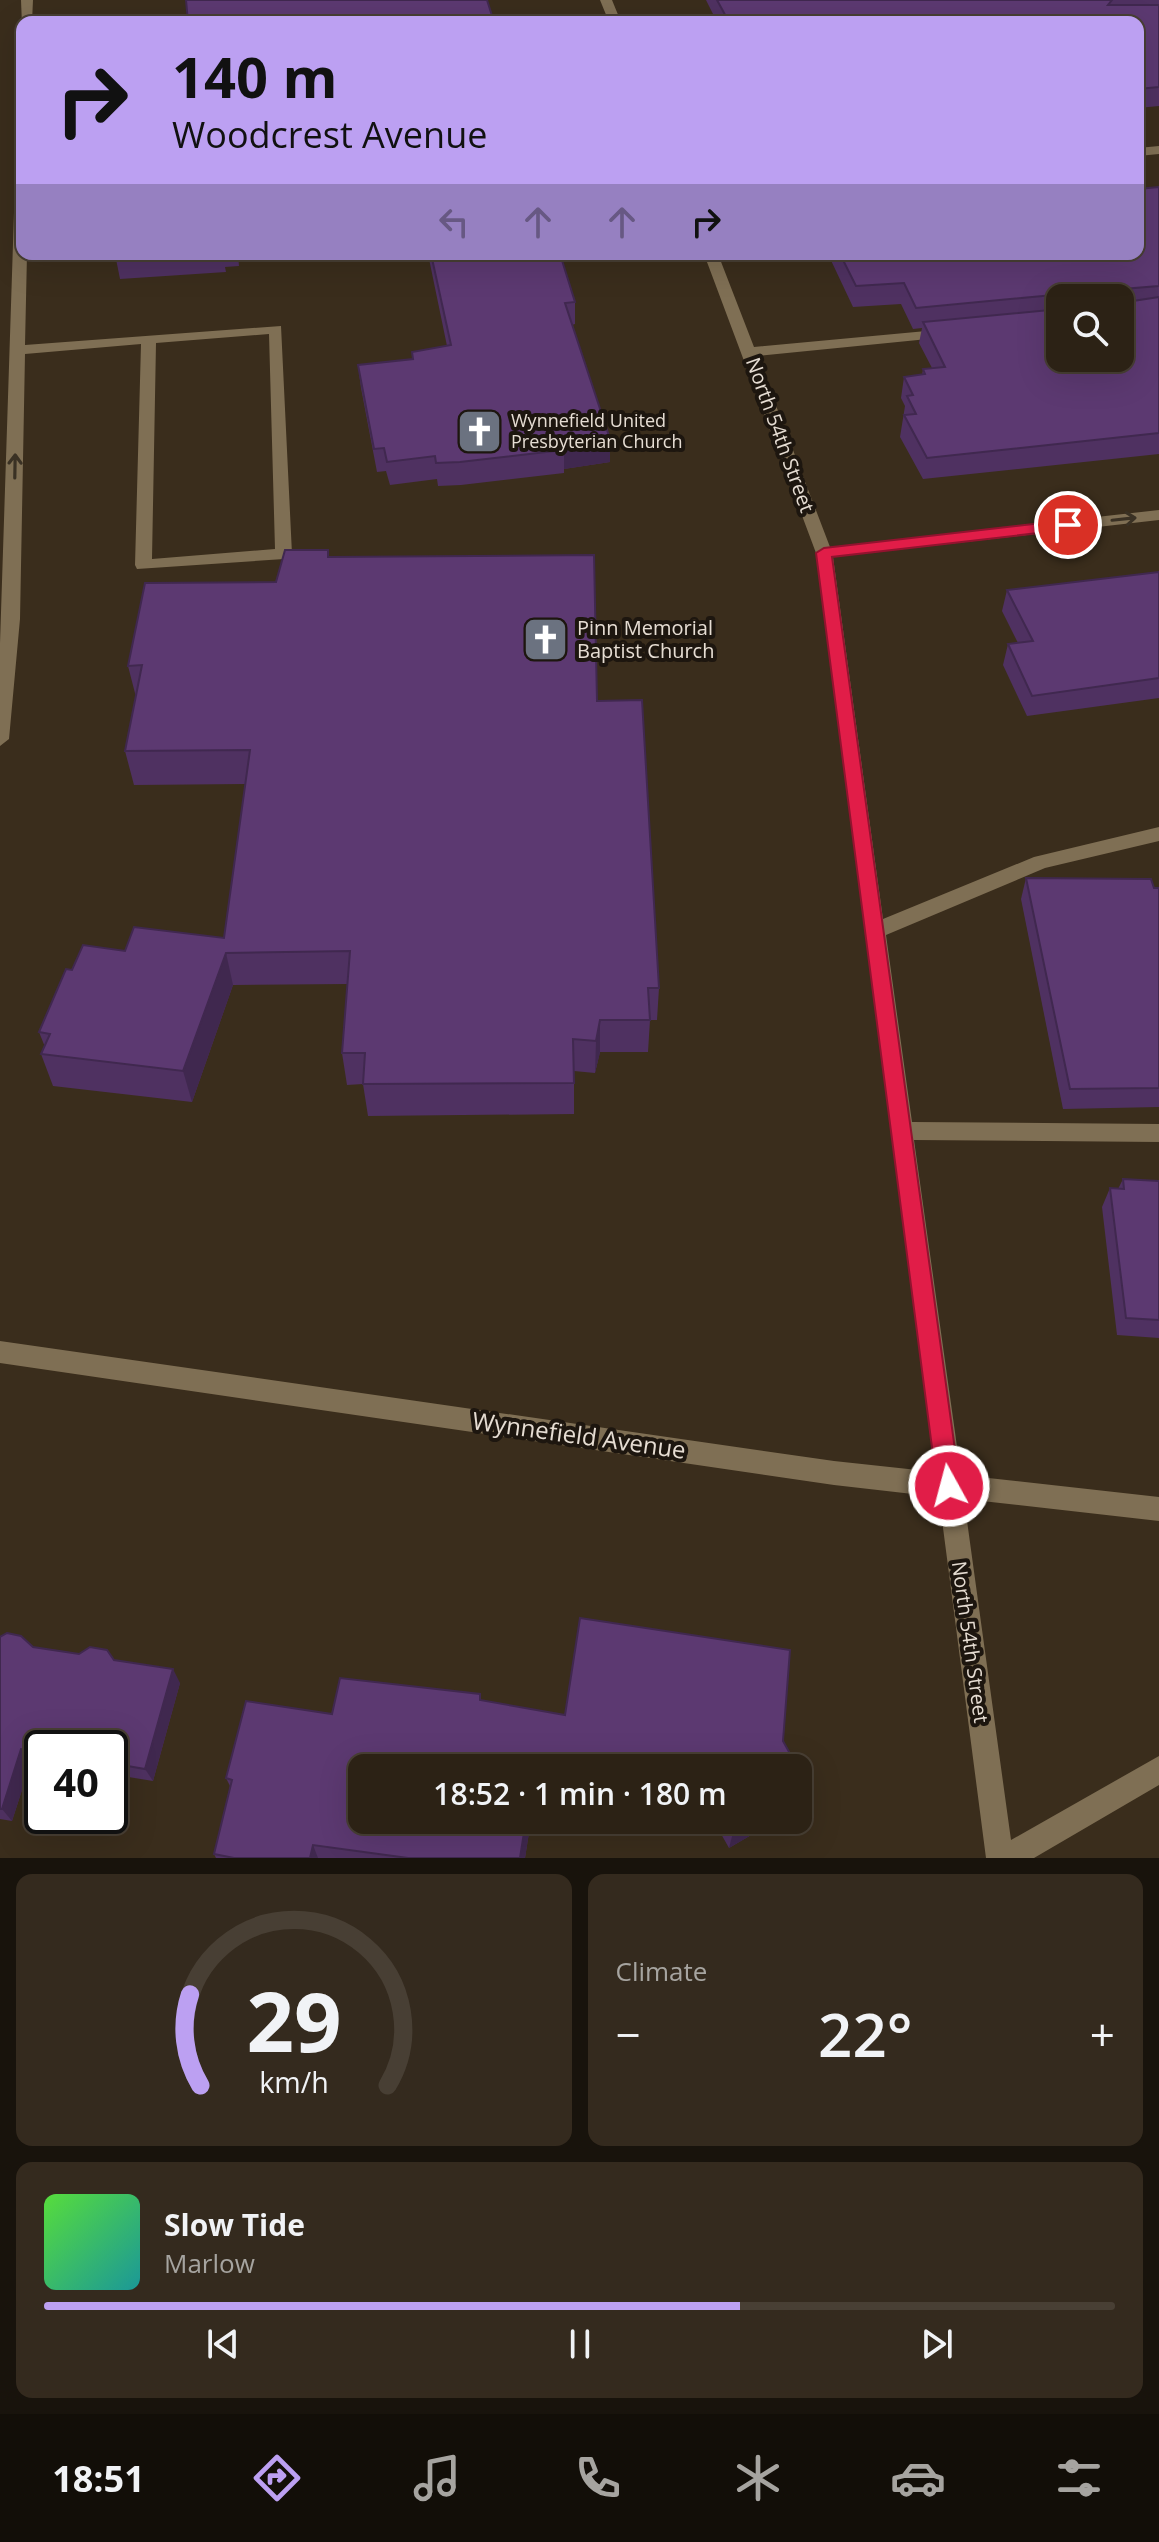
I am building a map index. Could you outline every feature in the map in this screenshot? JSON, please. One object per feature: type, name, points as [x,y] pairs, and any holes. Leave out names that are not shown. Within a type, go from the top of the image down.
[{"type":"street","points":[[0,739],[11,619],[20,260]]},
{"type":"street","name":"North 54th Street","points":[[713,260],[824,553],[1000,1858]]},
{"type":"street","points":[[18,350],[149,339],[276,329],[284,554],[143,565],[149,339]]},
{"type":"street","points":[[749,352],[967,331]]},
{"type":"street","points":[[824,553],[1159,515]]},
{"type":"street","points":[[875,931],[1041,862],[1159,834]]},
{"type":"street","points":[[902,1131],[1159,1133]]},
{"type":"street","name":"Wynnefield Avenue","points":[[0,1352],[818,1471],[1159,1509]]},
{"type":"street","points":[[1007,1858],[1159,1770]]},
{"type":"building","points":[[186,0],[487,0],[492,16],[187,16]]},
{"type":"building","points":[[717,0],[1112,0],[1108,5],[1159,5],[1159,87],[1144,88],[1144,16],[726,16]]},
{"type":"building","points":[[1159,187],[1159,286],[1134,288],[1134,284],[1046,284],[1046,296],[916,308],[904,283],[856,286],[843,260],[1144,260],[1144,188]]},
{"type":"building","points":[[432,260],[562,260],[575,302],[565,303],[610,439],[563,446],[564,450],[460,462],[436,463],[435,456],[387,462],[384,448],[374,449],[358,365],[413,359],[412,352],[451,345]]},
{"type":"building","points":[[1159,297],[1159,433],[927,458],[904,415],[916,414],[907,396],[913,395],[904,377],[925,374],[923,369],[945,367],[923,322],[1046,310],[1046,372],[1134,372],[1134,301]]},
{"type":"building","points":[[285,550],[328,550],[328,557],[594,555],[597,701],[642,700],[659,988],[648,988],[650,1020],[600,1020],[596,1041],[573,1039],[574,1083],[363,1084],[365,1053],[342,1053],[350,951],[226,953],[183,1071],[41,1054],[50,1034],[39,1032],[66,969],[72,970],[83,945],[125,951],[134,927],[224,938],[250,750],[125,751],[142,665],[128,666],[145,583],[276,582]]},
{"type":"building","points":[[1159,572],[1159,678],[1032,696],[1008,644],[1033,641],[1007,590]]},
{"type":"building","points":[[1026,878],[1151,879],[1154,888],[1159,888],[1159,1088],[1070,1089]]},
{"type":"building","points":[[1123,1179],[1159,1181],[1159,1320],[1126,1318],[1110,1188],[1124,1189]]},
{"type":"building","points":[[580,1618],[790,1650],[783,1741],[790,1754],[348,1754],[348,1834],[524,1834],[520,1858],[408,1858],[313,1845],[310,1858],[234,1858],[214,1854],[232,1780],[226,1778],[246,1701],[332,1714],[340,1678],[480,1694],[480,1700],[565,1715]]},
{"type":"building","points":[[7,1633],[21,1636],[33,1647],[79,1654],[90,1647],[107,1650],[114,1660],[173,1669],[145,1769],[128,1766],[128,1730],[24,1730],[24,1749],[21,1749],[0,1809],[0,1637]]},
{"type":"place","name":"Wynnefield United Presbyterian Church","points":[[480,431]]},
{"type":"place","name":"Pinn Memorial Baptist Church","points":[[546,640]]},
{"type":"route","points":[[949,1486],[824,553],[1068,525]]}]
